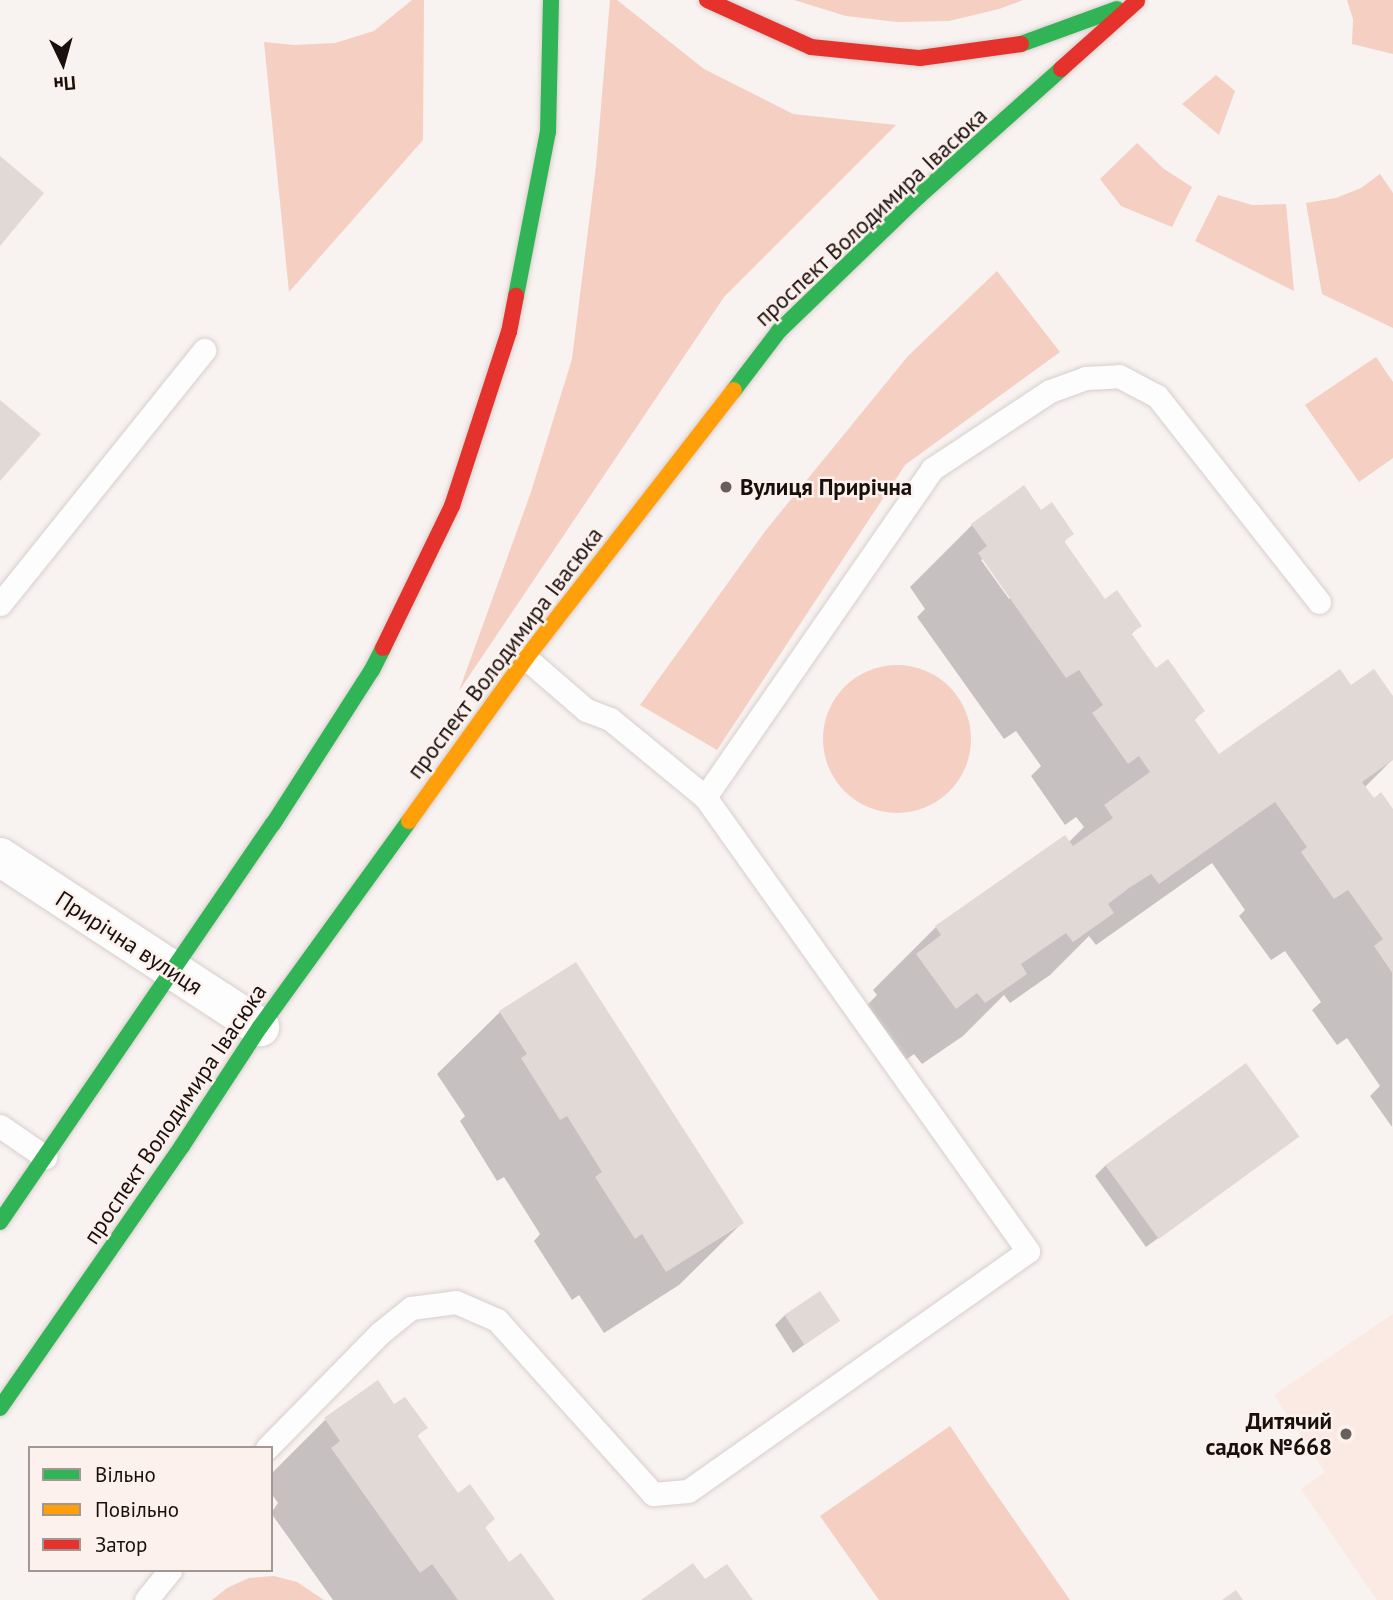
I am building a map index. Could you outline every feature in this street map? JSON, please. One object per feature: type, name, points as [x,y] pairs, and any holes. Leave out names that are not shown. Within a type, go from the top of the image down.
[{"type":"main road","points":[[0,1222],[173,973],[372,670],[452,506],[509,332],[515,305],[548,132],[551,0]]},
{"type":"main road","points":[[707,0],[811,47],[920,58],[1025,43],[1138,1]]},
{"type":"main road","name":"проспект Володимира Івасюка","points":[[0,1408],[182,1146],[260,1027],[526,658],[779,331],[918,197],[1138,1]]},
{"type":"street","name":"Прирічна вулиця","points":[[0,857],[173,973],[260,1027]]},
{"type":"lane","points":[[0,604],[204,350]]},
{"type":"lane","points":[[705,797],[932,468],[1050,391],[1086,378],[1119,376],[1157,396],[1319,602]]},
{"type":"lane","points":[[269,1446],[380,1333],[411,1308],[456,1302],[497,1320],[653,1494],[688,1492],[1028,1251],[705,797],[610,719],[586,710],[526,658]]},
{"type":"lane","points":[[0,1126],[45,1157]]},
{"type":"lane","points":[[146,1600],[168,1572]]},
{"type":"shaded area","points":[[412,0],[424,0],[423,140],[289,292],[264,42],[294,45],[335,43],[374,31]]},
{"type":"shaded area","points":[[610,0],[617,0],[704,69],[793,114],[896,125],[724,297],[459,691],[531,492],[572,359],[596,166]]},
{"type":"shaded area","points":[[794,0],[1023,0],[999,9],[949,21],[897,22],[846,16]]},
{"type":"shaded area","points":[[1347,0],[1393,0],[1393,54],[1352,44],[1353,19]]},
{"type":"shaded area","points":[[1216,75],[1235,91],[1219,135],[1182,104]]},
{"type":"shaded area","points":[[1137,143],[1164,169],[1192,187],[1172,227],[1121,206],[1100,179]]},
{"type":"shaded area","points":[[1380,174],[1393,193],[1393,328],[1322,294],[1306,203],[1336,198],[1361,188]]},
{"type":"shaded area","points":[[1218,195],[1252,205],[1286,204],[1294,291],[1195,241]]},
{"type":"shaded area","points":[[997,271],[1060,352],[905,465],[717,750],[640,705],[766,530],[908,356]]},
{"type":"shaded area","points":[[1376,357],[1393,382],[1393,458],[1359,482],[1305,405]]},
{"type":"shaded area","points":[[897,665],[925,670],[949,687],[966,711],[971,739],[966,767],[949,791],[925,808],[897,813],[869,808],[845,791],[828,767],[823,739],[828,711],[845,687],[869,670]]},
{"type":"shaded area","name":"Дитячий садок №668","points":[[1393,1314],[1393,1600],[1377,1600],[1301,1489],[1325,1472],[1274,1395]]},
{"type":"shaded area","points":[[950,1426],[1070,1600],[879,1600],[820,1516]]},
{"type":"shaded area","points":[[274,1576],[297,1582],[324,1600],[212,1600],[227,1588],[249,1578]]},
{"type":"building","points":[[0,156],[44,193],[0,246]]},
{"type":"building","points":[[0,400],[41,434],[0,481]]},
{"type":"building","points":[[1024,485],[1041,510],[1052,502],[1074,534],[1064,541],[1105,599],[1117,590],[1142,626],[1131,633],[1156,668],[1168,659],[1205,711],[1194,719],[1219,754],[1340,669],[1351,685],[1374,669],[1393,696],[1393,760],[1362,782],[1374,798],[1381,792],[1393,809],[1393,974],[1374,946],[1383,939],[1348,890],[1334,899],[1301,852],[1307,847],[1275,802],[1159,884],[1151,874],[1129,888],[1108,904],[1114,913],[1073,942],[1066,933],[1021,964],[1027,974],[985,1003],[977,993],[956,1009],[916,954],[941,935],[935,926],[1065,835],[1073,846],[1113,818],[1104,805],[1150,772],[1139,756],[1128,764],[1092,713],[1103,705],[1079,670],[1066,678],[978,553],[987,546],[971,524]]},
{"type":"building","points":[[576,962],[744,1223],[666,1272],[642,1234],[635,1239],[595,1177],[602,1172],[567,1116],[560,1120],[521,1058],[527,1054],[499,1011]]},
{"type":"building","points":[[1246,1063],[1299,1137],[1159,1239],[1105,1165]]},
{"type":"building","points":[[820,1291],[840,1321],[804,1345],[784,1315]]},
{"type":"building","points":[[378,1380],[394,1404],[405,1397],[428,1428],[417,1435],[458,1493],[470,1484],[495,1519],[485,1527],[509,1562],[521,1553],[555,1600],[458,1600],[432,1564],[420,1573],[331,1448],[340,1441],[324,1418]]},
{"type":"building","points":[[693,1563],[705,1579],[727,1564],[753,1600],[641,1600]]},
{"type":"building","points":[[1236,1590],[1243,1600],[1222,1600]]},
{"type":"traffic: fast","points":[[516,296],[548,132],[551,0]]},
{"type":"traffic: fast","points":[[1021,44],[1117,9]]},
{"type":"traffic: fast","points":[[734,390],[779,331],[918,197],[1061,69]]},
{"type":"traffic: fast","points":[[0,1222],[273,824],[372,670],[383,648]]},
{"type":"traffic: fast","points":[[0,1408],[182,1146],[260,1027],[409,821]]},
{"type":"traffic: slow","points":[[409,821],[526,658],[734,390]]},
{"type":"traffic: jam","points":[[707,0],[811,47],[920,58],[1021,44]]},
{"type":"traffic: jam","points":[[1061,69],[1137,1]]},
{"type":"traffic: jam","points":[[383,648],[452,506],[509,332],[516,296]]},
{"type":"place","name":"Вулиця Прирічна","points":[[726,487]]},
{"type":"place","name":"Дитячий садок №668","points":[[1346,1434]]}]
